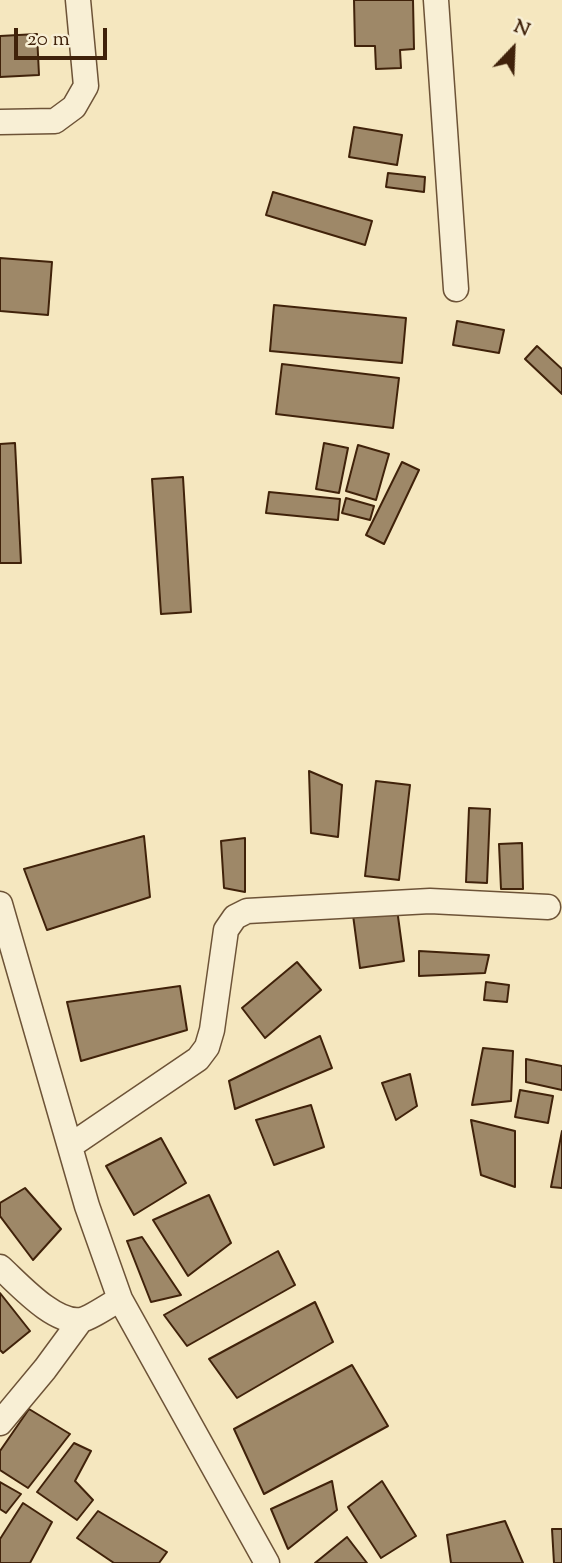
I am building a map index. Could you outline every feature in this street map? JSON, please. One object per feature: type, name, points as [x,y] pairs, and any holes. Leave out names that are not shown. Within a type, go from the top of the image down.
[{"type":"street","points":[[0,122],[55,121],[74,107],[86,86],[78,0]]},
{"type":"street","points":[[436,0],[456,289]]},
{"type":"street","points":[[70,1146],[198,1059],[208,1047],[226,930],[235,917],[247,911],[430,901],[548,907]]},
{"type":"street","points":[[0,904],[88,1206],[120,1299],[267,1563]]},
{"type":"street","points":[[0,1267],[44,1307],[60,1317],[81,1320]]},
{"type":"street","points":[[0,1423],[81,1320],[120,1299]]},
{"type":"building","points":[[354,0],[413,0],[414,49],[400,50],[401,68],[376,69],[375,46],[355,46]]},
{"type":"building","points":[[37,34],[39,75],[0,77],[0,36]]},
{"type":"building","points":[[354,127],[402,135],[397,165],[349,157]]},
{"type":"building","points":[[388,173],[425,177],[424,192],[386,187]]},
{"type":"building","points":[[273,192],[372,221],[365,245],[266,215]]},
{"type":"building","points":[[0,258],[52,262],[48,315],[0,311]]},
{"type":"building","points":[[274,305],[406,318],[402,363],[270,351]]},
{"type":"building","points":[[457,321],[504,330],[499,353],[453,345]]},
{"type":"building","points":[[537,346],[562,369],[562,394],[525,359]]},
{"type":"building","points":[[282,364],[399,378],[393,428],[276,414]]},
{"type":"building","points":[[15,443],[21,563],[0,563],[0,444]]},
{"type":"building","points":[[324,443],[348,448],[339,493],[316,489]]},
{"type":"building","points":[[358,445],[389,454],[376,500],[346,491]]},
{"type":"building","points":[[402,462],[419,470],[384,544],[366,535]]},
{"type":"building","points":[[183,477],[191,612],[161,614],[152,479]]},
{"type":"building","points":[[269,492],[340,499],[338,520],[266,513]]},
{"type":"building","points":[[346,498],[374,506],[370,520],[342,513]]},
{"type":"building","points":[[309,771],[342,785],[338,837],[311,833]]},
{"type":"building","points":[[376,781],[410,785],[399,880],[365,876]]},
{"type":"building","points":[[469,808],[490,809],[487,883],[466,882]]},
{"type":"building","points":[[144,836],[150,897],[47,930],[24,869]]},
{"type":"building","points":[[245,838],[245,892],[224,888],[221,841]]},
{"type":"building","points":[[522,843],[523,889],[501,889],[499,844]]},
{"type":"building","points":[[397,909],[404,961],[360,968],[353,915]]},
{"type":"building","points":[[419,951],[489,955],[485,973],[419,976]]},
{"type":"building","points":[[297,962],[321,990],[265,1038],[242,1008]]},
{"type":"building","points":[[486,982],[509,985],[507,1002],[484,1000]]},
{"type":"building","points":[[180,986],[187,1030],[81,1061],[67,1002]]},
{"type":"building","points":[[320,1036],[332,1068],[235,1109],[229,1081]]},
{"type":"building","points":[[483,1048],[513,1051],[511,1101],[472,1105]]},
{"type":"building","points":[[526,1059],[562,1066],[562,1090],[526,1082]]},
{"type":"building","points":[[410,1074],[417,1106],[396,1120],[382,1083]]},
{"type":"building","points":[[520,1090],[553,1096],[548,1123],[515,1117]]},
{"type":"building","points":[[311,1105],[324,1147],[274,1165],[256,1120]]},
{"type":"building","points":[[471,1120],[515,1131],[515,1187],[481,1175]]},
{"type":"building","points":[[562,1131],[562,1188],[551,1187]]},
{"type":"building","points":[[161,1138],[186,1183],[134,1215],[106,1166]]},
{"type":"building","points":[[25,1188],[61,1229],[33,1260],[0,1216],[0,1203]]},
{"type":"building","points":[[209,1195],[231,1243],[188,1276],[153,1220]]},
{"type":"building","points":[[142,1237],[181,1295],[151,1302],[127,1241]]},
{"type":"building","points":[[278,1251],[295,1285],[187,1346],[164,1315]]},
{"type":"building","points":[[0,1293],[30,1331],[3,1353],[0,1350]]},
{"type":"building","points":[[315,1302],[333,1342],[237,1398],[209,1359]]},
{"type":"building","points":[[352,1365],[388,1426],[264,1494],[234,1429]]},
{"type":"building","points":[[29,1409],[70,1434],[28,1488],[0,1470],[0,1451]]},
{"type":"building","points":[[74,1443],[91,1451],[75,1481],[93,1500],[77,1520],[37,1492]]},
{"type":"building","points":[[332,1481],[337,1510],[288,1549],[271,1509]]},
{"type":"building","points":[[382,1481],[416,1536],[381,1558],[348,1507]]},
{"type":"building","points":[[0,1482],[21,1494],[6,1513],[0,1509]]},
{"type":"building","points":[[23,1503],[52,1522],[30,1563],[0,1563],[0,1539]]},
{"type":"building","points":[[98,1511],[167,1552],[159,1563],[114,1563],[77,1538]]},
{"type":"building","points":[[505,1521],[523,1563],[451,1563],[447,1535]]},
{"type":"building","points":[[552,1529],[562,1529],[562,1563],[554,1563]]},
{"type":"building","points":[[347,1537],[367,1563],[315,1563]]}]
